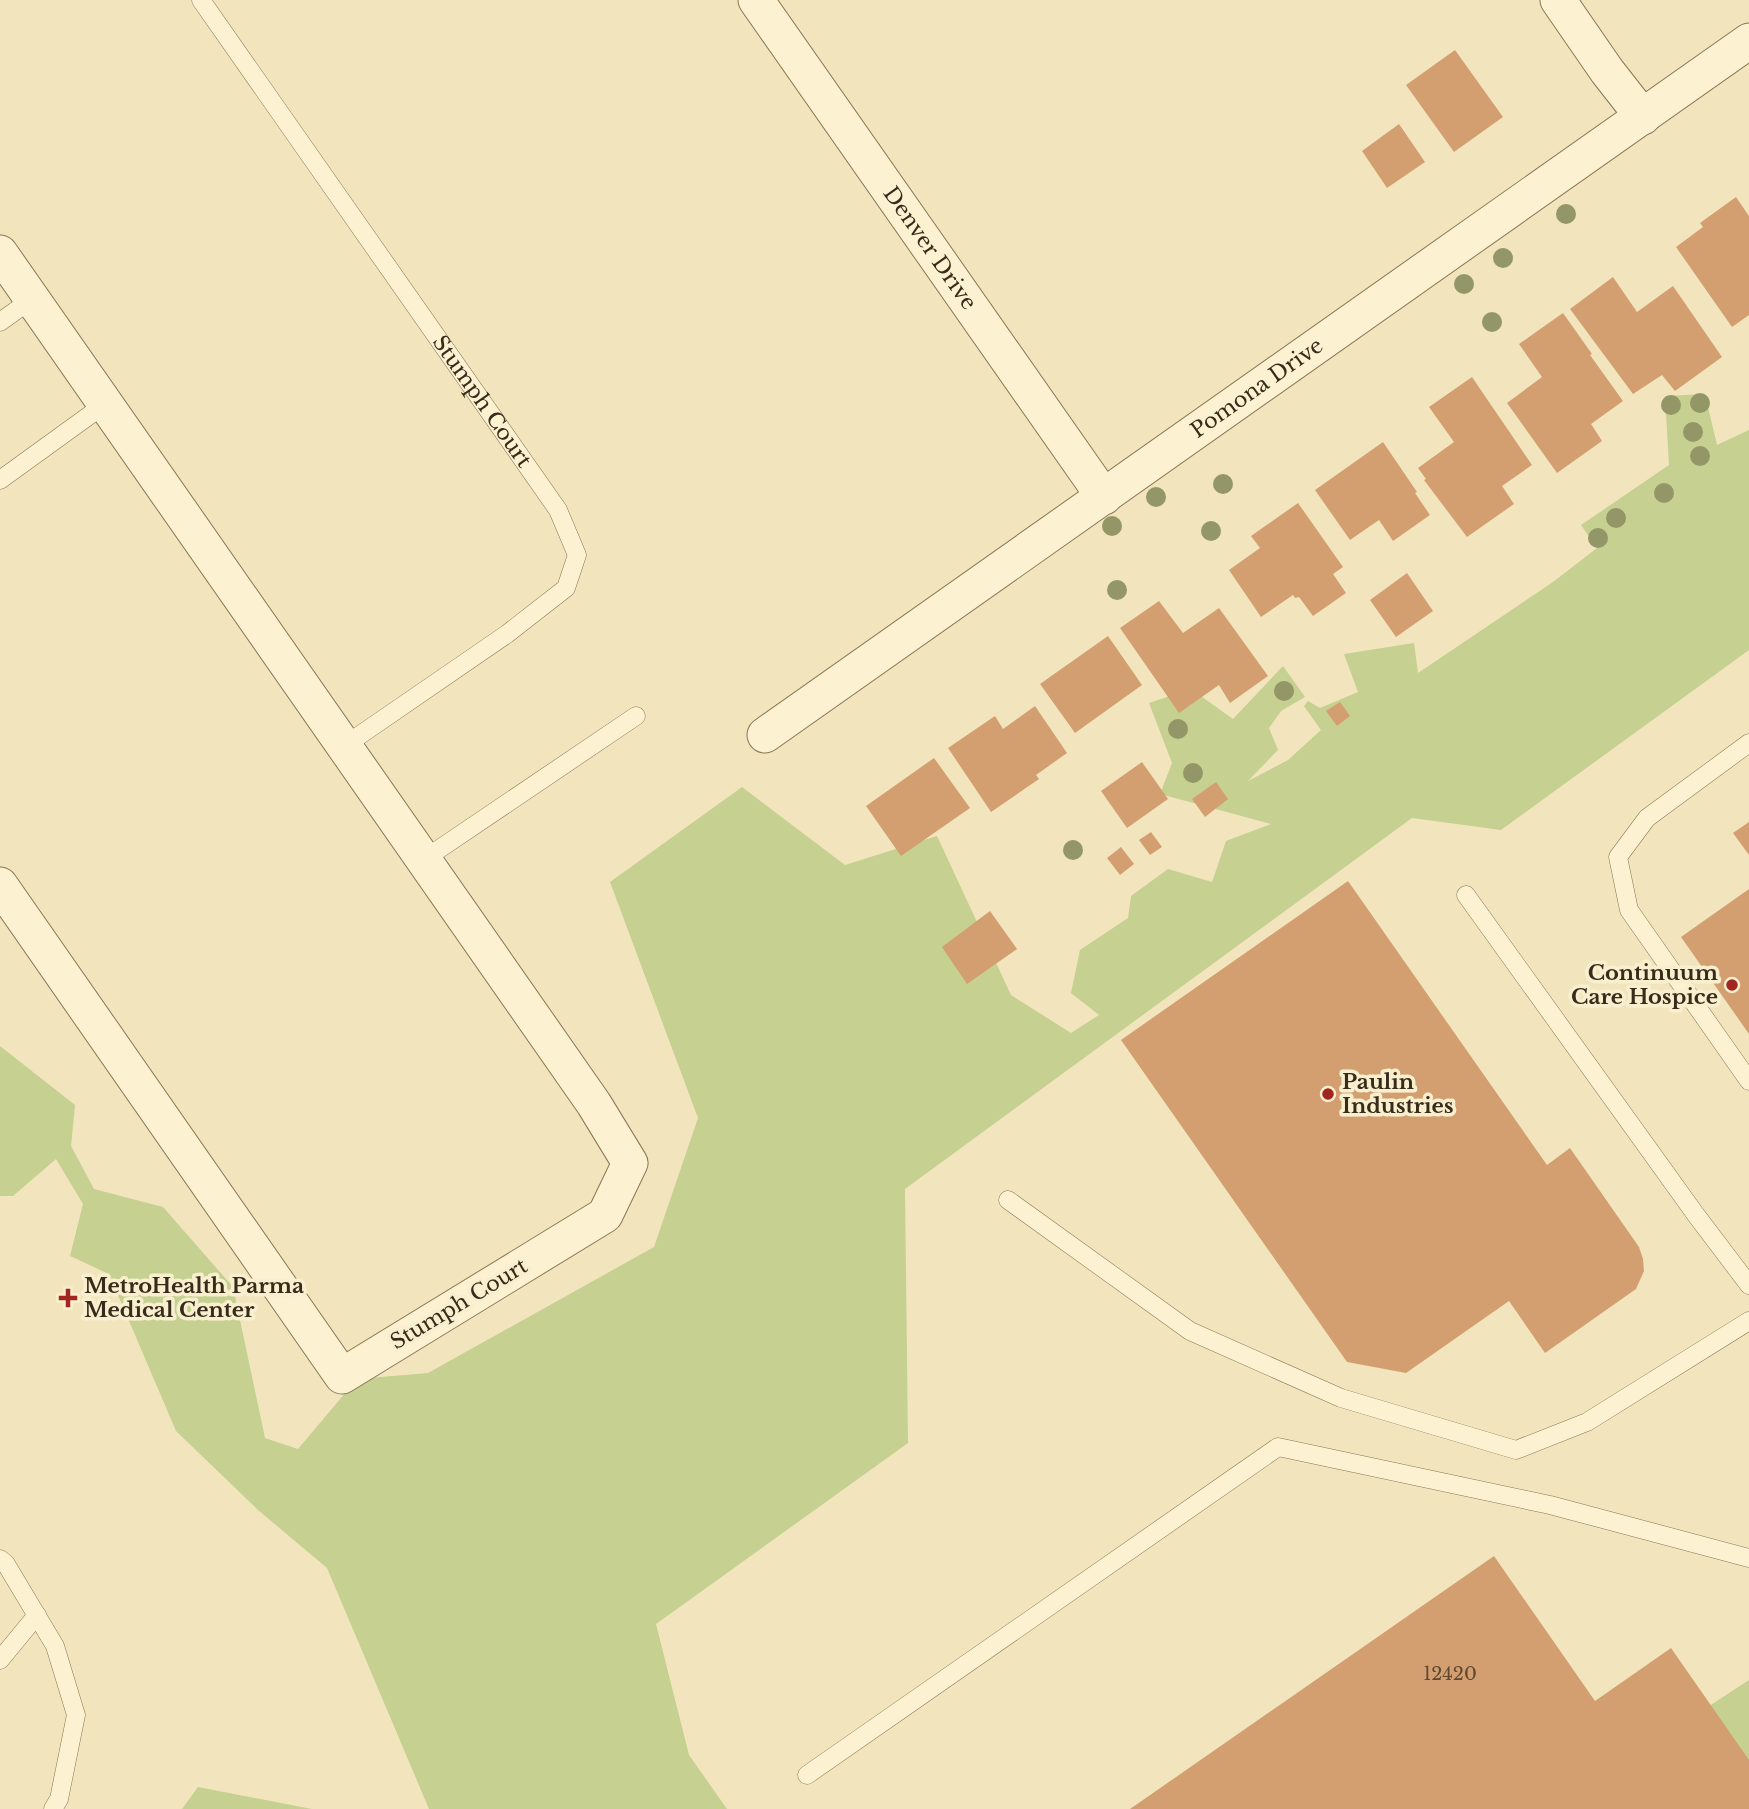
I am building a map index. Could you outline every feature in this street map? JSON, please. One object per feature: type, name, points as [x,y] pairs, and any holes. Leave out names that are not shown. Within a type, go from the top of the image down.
[{"type":"street","name":"Denver Drive","points":[[756,0],[1104,497]]},
{"type":"street","points":[[1558,0],[1643,117]]},
{"type":"street","name":"Pomona Drive","points":[[765,735],[1749,41]]},
{"type":"street","name":"Stumph Court","points":[[0,253],[594,1104],[630,1163],[605,1215],[342,1376],[0,885]]},
{"type":"lane","name":"Stumph Court","points":[[201,0],[558,510],[577,555],[566,588],[508,634],[344,746]]},
{"type":"lane","points":[[0,322],[32,299]]},
{"type":"lane","points":[[0,480],[105,404]]},
{"type":"lane","points":[[423,860],[636,716]]},
{"type":"lane","points":[[1749,743],[1647,818],[1618,857],[1629,910],[1749,1081]]},
{"type":"lane","points":[[1466,895],[1749,1285]]},
{"type":"lane","points":[[1008,1200],[1190,1331],[1341,1398],[1516,1450],[1587,1422],[1749,1321]]},
{"type":"lane","points":[[807,1775],[1278,1447],[1550,1505],[1749,1559]]},
{"type":"lane","points":[[0,1559],[6,1564],[55,1646],[76,1715],[59,1799],[53,1809]]},
{"type":"lane","points":[[0,1660],[37,1615]]},
{"type":"green space","points":[[1705,394],[1717,445],[1749,430],[1749,650],[1501,830],[1412,818],[905,1189],[908,1443],[656,1624],[689,1755],[727,1809],[429,1809],[327,1568],[258,1510],[176,1431],[109,1274],[70,1256],[83,1204],[56,1159],[13,1196],[0,1196],[0,1046],[75,1105],[71,1146],[94,1189],[163,1207],[233,1287],[265,1438],[298,1449],[357,1379],[428,1373],[654,1247],[698,1118],[610,882],[742,787],[845,865],[937,836],[1011,995],[1071,1033],[1099,1015],[1071,993],[1080,950],[1128,918],[1131,896],[1168,869],[1212,882],[1226,841],[1271,824],[1160,794],[1172,763],[1149,703],[1191,689],[1233,719],[1283,666],[1305,697],[1281,711],[1269,728],[1278,750],[1248,781],[1288,760],[1321,730],[1304,706],[1308,701],[1320,708],[1358,692],[1344,654],[1414,643],[1418,673],[1553,582],[1597,548],[1581,525],[1669,465],[1665,396]]},
{"type":"green space","points":[[1749,1680],[1749,1777],[1700,1712]]},
{"type":"green space","points":[[198,1787],[312,1809],[182,1809]]},
{"type":"building","points":[[1455,50],[1503,117],[1454,152],[1406,85]]},
{"type":"building","points":[[1399,124],[1425,162],[1387,188],[1362,151]]},
{"type":"building","points":[[1736,197],[1749,216],[1749,315],[1732,327],[1676,247],[1703,227],[1700,223]]},
{"type":"building","points":[[1613,277],[1637,312],[1673,286],[1722,357],[1675,391],[1662,375],[1633,394],[1570,309]]},
{"type":"building","points":[[1563,313],[1623,401],[1591,424],[1602,441],[1557,473],[1507,403],[1542,377],[1519,344]]},
{"type":"building","points":[[1472,377],[1532,465],[1502,486],[1514,504],[1467,537],[1418,468],[1454,442],[1429,407]]},
{"type":"building","points":[[1383,442],[1430,515],[1393,541],[1379,520],[1350,540],[1315,490]]},
{"type":"building","points":[[1298,503],[1343,567],[1333,574],[1346,593],[1313,616],[1299,597],[1295,598],[1293,595],[1261,617],[1229,570],[1260,548],[1251,536]]},
{"type":"building","points":[[1407,573],[1433,611],[1396,637],[1370,600]]},
{"type":"building","points":[[1159,601],[1183,633],[1219,608],[1268,676],[1230,703],[1219,685],[1179,713],[1120,628]]},
{"type":"building","points":[[1108,636],[1142,685],[1075,733],[1040,684]]},
{"type":"building","points":[[1340,702],[1350,716],[1337,726],[1326,711]]},
{"type":"building","points":[[1035,706],[1067,753],[1036,775],[1039,779],[991,812],[948,748],[995,716],[1003,729]]},
{"type":"building","points":[[934,758],[970,808],[901,856],[866,806]]},
{"type":"building","points":[[1142,762],[1168,799],[1127,828],[1101,791]]},
{"type":"building","points":[[1216,782],[1228,799],[1205,817],[1192,799]]},
{"type":"building","points":[[1749,822],[1749,855],[1733,833]]},
{"type":"building","points":[[1151,832],[1162,847],[1150,855],[1139,840]]},
{"type":"building","points":[[1121,847],[1134,864],[1120,875],[1107,858]]},
{"type":"building","name":"Paulin Industries","points":[[1348,881],[1547,1165],[1570,1148],[1639,1247],[1644,1271],[1636,1289],[1545,1353],[1509,1301],[1406,1373],[1347,1362],[1121,1040]]},
{"type":"building","name":"Continuum Care Hospice","points":[[1749,889],[1749,1034],[1681,937]]},
{"type":"building","points":[[990,911],[1017,949],[967,984],[942,947]]},
{"type":"building","points":[[1494,1556],[1595,1701],[1671,1648],[1749,1760],[1749,1809],[1130,1809]]},
{"type":"place","name":"Continuum Care Hospice","points":[[1732,985]]},
{"type":"place","name":"Paulin Industries","points":[[1328,1094]]},
{"type":"place","name":"MetroHealth Parma Medical Center","points":[[68,1298]]}]
